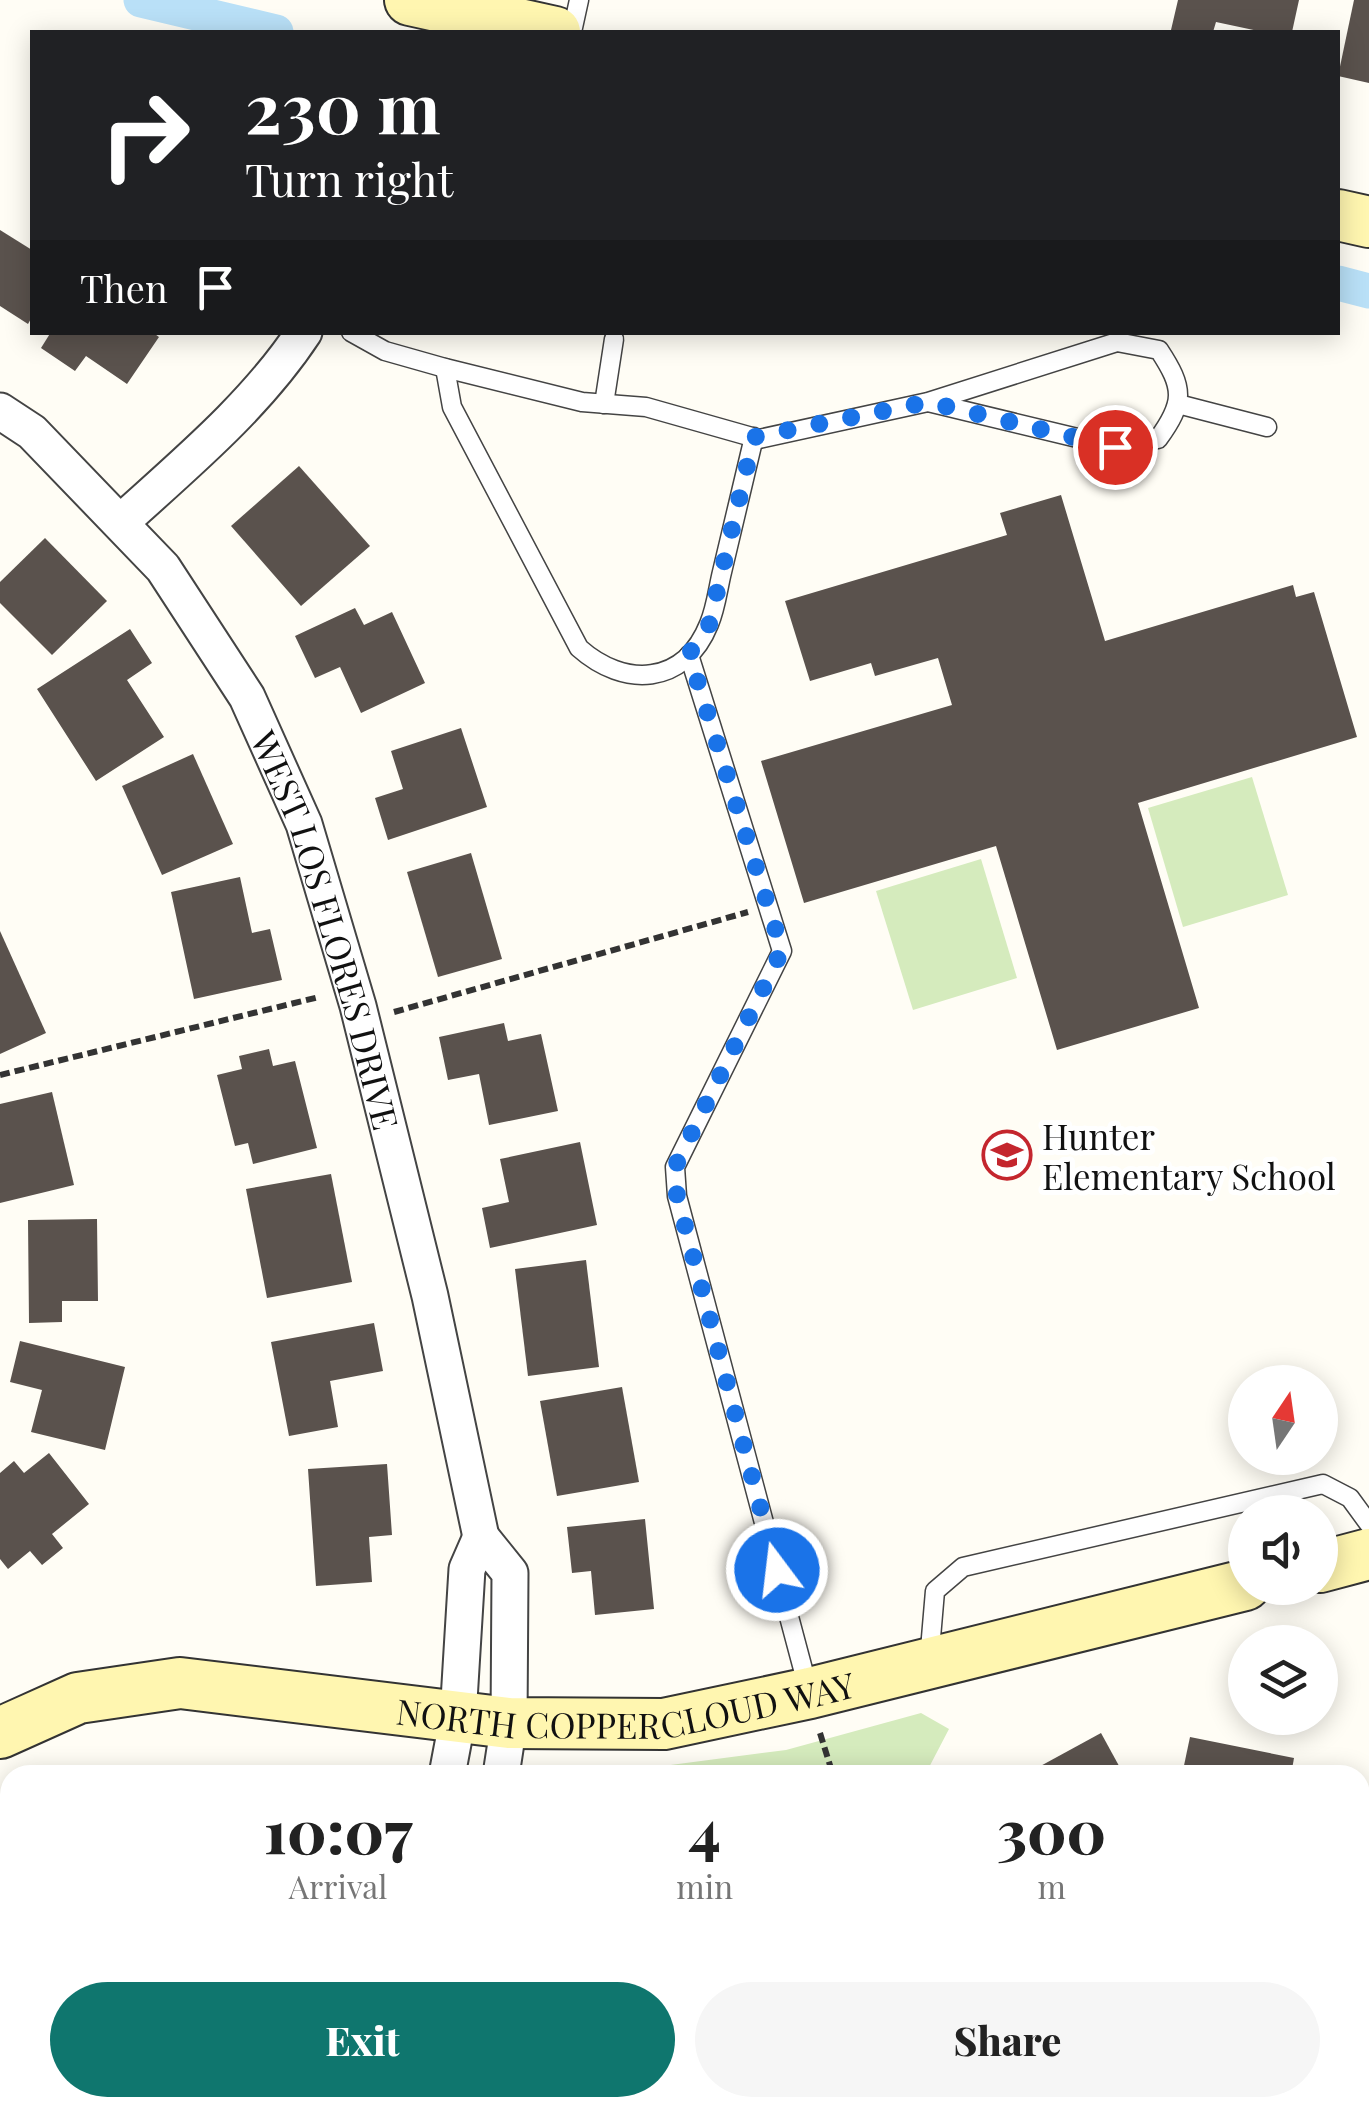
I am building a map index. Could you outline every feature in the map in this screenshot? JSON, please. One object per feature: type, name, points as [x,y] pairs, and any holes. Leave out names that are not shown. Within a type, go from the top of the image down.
[{"type":"street","points":[[418,12],[541,30]]},
{"type":"street","points":[[1340,215],[1369,222]]},
{"type":"street","points":[[121,522],[232,417],[284,362],[302,335]]},
{"type":"street","name":"WEST LOS FLORES DRIVE","points":[[0,411],[32,432],[163,568],[247,697],[304,824],[358,1006],[430,1296],[481,1537],[510,1573],[509,1723],[503,1765]]},
{"type":"street","points":[[449,1765],[458,1717],[466,1569],[481,1537]]},
{"type":"street","points":[[1338,1562],[1369,1554]]},
{"type":"street","name":"NORTH COPPERCLOUD WAY","points":[[0,1733],[78,1698],[180,1683],[509,1723],[664,1724],[813,1708],[929,1664],[1228,1589]]},
{"type":"lane","points":[[572,30],[579,0]]},
{"type":"lane","points":[[357,335],[384,351],[445,368],[604,404],[646,406],[754,437],[928,402],[1117,342],[1159,350],[1177,378],[1178,411],[1158,439],[1115,447],[928,402]]},
{"type":"lane","points":[[604,404],[614,338]]},
{"type":"lane","points":[[445,368],[452,407],[579,648],[597,664],[622,676],[649,676],[689,654],[709,625],[754,437]]},
{"type":"lane","points":[[1178,404],[1267,427]]},
{"type":"lane","points":[[689,654],[782,950],[675,1167],[677,1196],[813,1708]]},
{"type":"lane","points":[[929,1664],[935,1591],[963,1567],[1323,1484],[1350,1498],[1369,1524]]},
{"type":"path","points":[[813,1708],[830,1765]]},
{"type":"green space","points":[[1252,777],[1288,895],[1183,927],[1148,808]]},
{"type":"green space","points":[[981,859],[1017,978],[913,1010],[876,891]]},
{"type":"green space","points":[[921,1713],[949,1729],[930,1765],[671,1765],[786,1750]]},
{"type":"building","points":[[1178,0],[1299,0],[1292,30],[1254,30],[1216,22],[1214,30],[1171,30]]},
{"type":"building","points":[[1354,0],[1369,0],[1369,83],[1340,76]]},
{"type":"building","points":[[0,230],[30,249],[30,320],[28,324],[0,306]]},
{"type":"building","points":[[49,335],[159,337],[127,384],[86,356],[75,371],[41,348]]},
{"type":"building","points":[[299,466],[370,546],[301,606],[231,526]]},
{"type":"building","points":[[1061,495],[1105,641],[1293,585],[1296,597],[1314,592],[1357,737],[1138,803],[1199,1008],[1057,1050],[996,846],[804,903],[761,761],[952,705],[938,658],[875,676],[871,663],[810,681],[785,601],[1007,535],[1000,513]]},
{"type":"building","points":[[45,538],[107,601],[52,655],[0,603],[0,582]]},
{"type":"building","points":[[355,608],[364,625],[392,612],[425,683],[361,713],[340,667],[315,678],[295,636]]},
{"type":"building","points":[[130,629],[152,663],[127,680],[164,737],[96,781],[37,689]]},
{"type":"building","points":[[461,728],[487,807],[388,840],[375,798],[403,789],[391,751]]},
{"type":"building","points":[[193,754],[233,844],[162,875],[122,786]]},
{"type":"building","points":[[471,853],[502,959],[438,977],[407,872]]},
{"type":"building","points":[[240,877],[252,933],[270,929],[282,980],[194,999],[171,892]]},
{"type":"building","points":[[0,931],[46,1033],[0,1054]]},
{"type":"building","points":[[504,1023],[508,1041],[541,1034],[558,1111],[489,1125],[479,1074],[448,1080],[439,1037]]},
{"type":"building","points":[[269,1049],[273,1066],[295,1061],[317,1148],[253,1164],[248,1143],[235,1146],[217,1075],[242,1069],[239,1056]]},
{"type":"building","points":[[52,1092],[74,1185],[0,1203],[0,1104]]},
{"type":"building","points":[[580,1142],[597,1225],[490,1248],[482,1208],[509,1202],[500,1159]]},
{"type":"building","points":[[331,1174],[352,1282],[267,1298],[246,1189]]},
{"type":"building","points":[[97,1219],[98,1301],[62,1301],[62,1322],[29,1323],[28,1220]]},
{"type":"building","points":[[586,1260],[599,1367],[528,1376],[515,1269]]},
{"type":"building","points":[[374,1323],[383,1371],[330,1381],[338,1427],[289,1436],[271,1342]]},
{"type":"building","points":[[20,1341],[125,1367],[105,1450],[31,1432],[42,1390],[10,1382]]},
{"type":"building","points":[[622,1387],[639,1482],[557,1496],[540,1401]]},
{"type":"building","points":[[49,1453],[89,1504],[52,1534],[63,1548],[42,1565],[30,1551],[8,1569],[0,1559],[0,1473],[14,1461],[24,1473]]},
{"type":"building","points":[[387,1464],[392,1535],[369,1537],[372,1582],[316,1586],[308,1469]]},
{"type":"building","points":[[645,1519],[654,1609],[595,1615],[591,1571],[572,1573],[567,1527]]},
{"type":"building","points":[[1101,1733],[1119,1765],[1042,1765]]},
{"type":"building","points":[[1190,1737],[1294,1758],[1293,1765],[1184,1765]]},
{"type":"waterway","points":[[141,0],[268,30]]},
{"type":"waterway","points":[[1340,284],[1369,291]]},
{"type":"place","name":"Hunter Elementary School","points":[[1007,1155]]},
{"type":"route","points":[[777,1570],[677,1196],[675,1167],[782,950],[689,654],[709,625],[754,437],[760,439],[928,402],[1115,447]]}]
